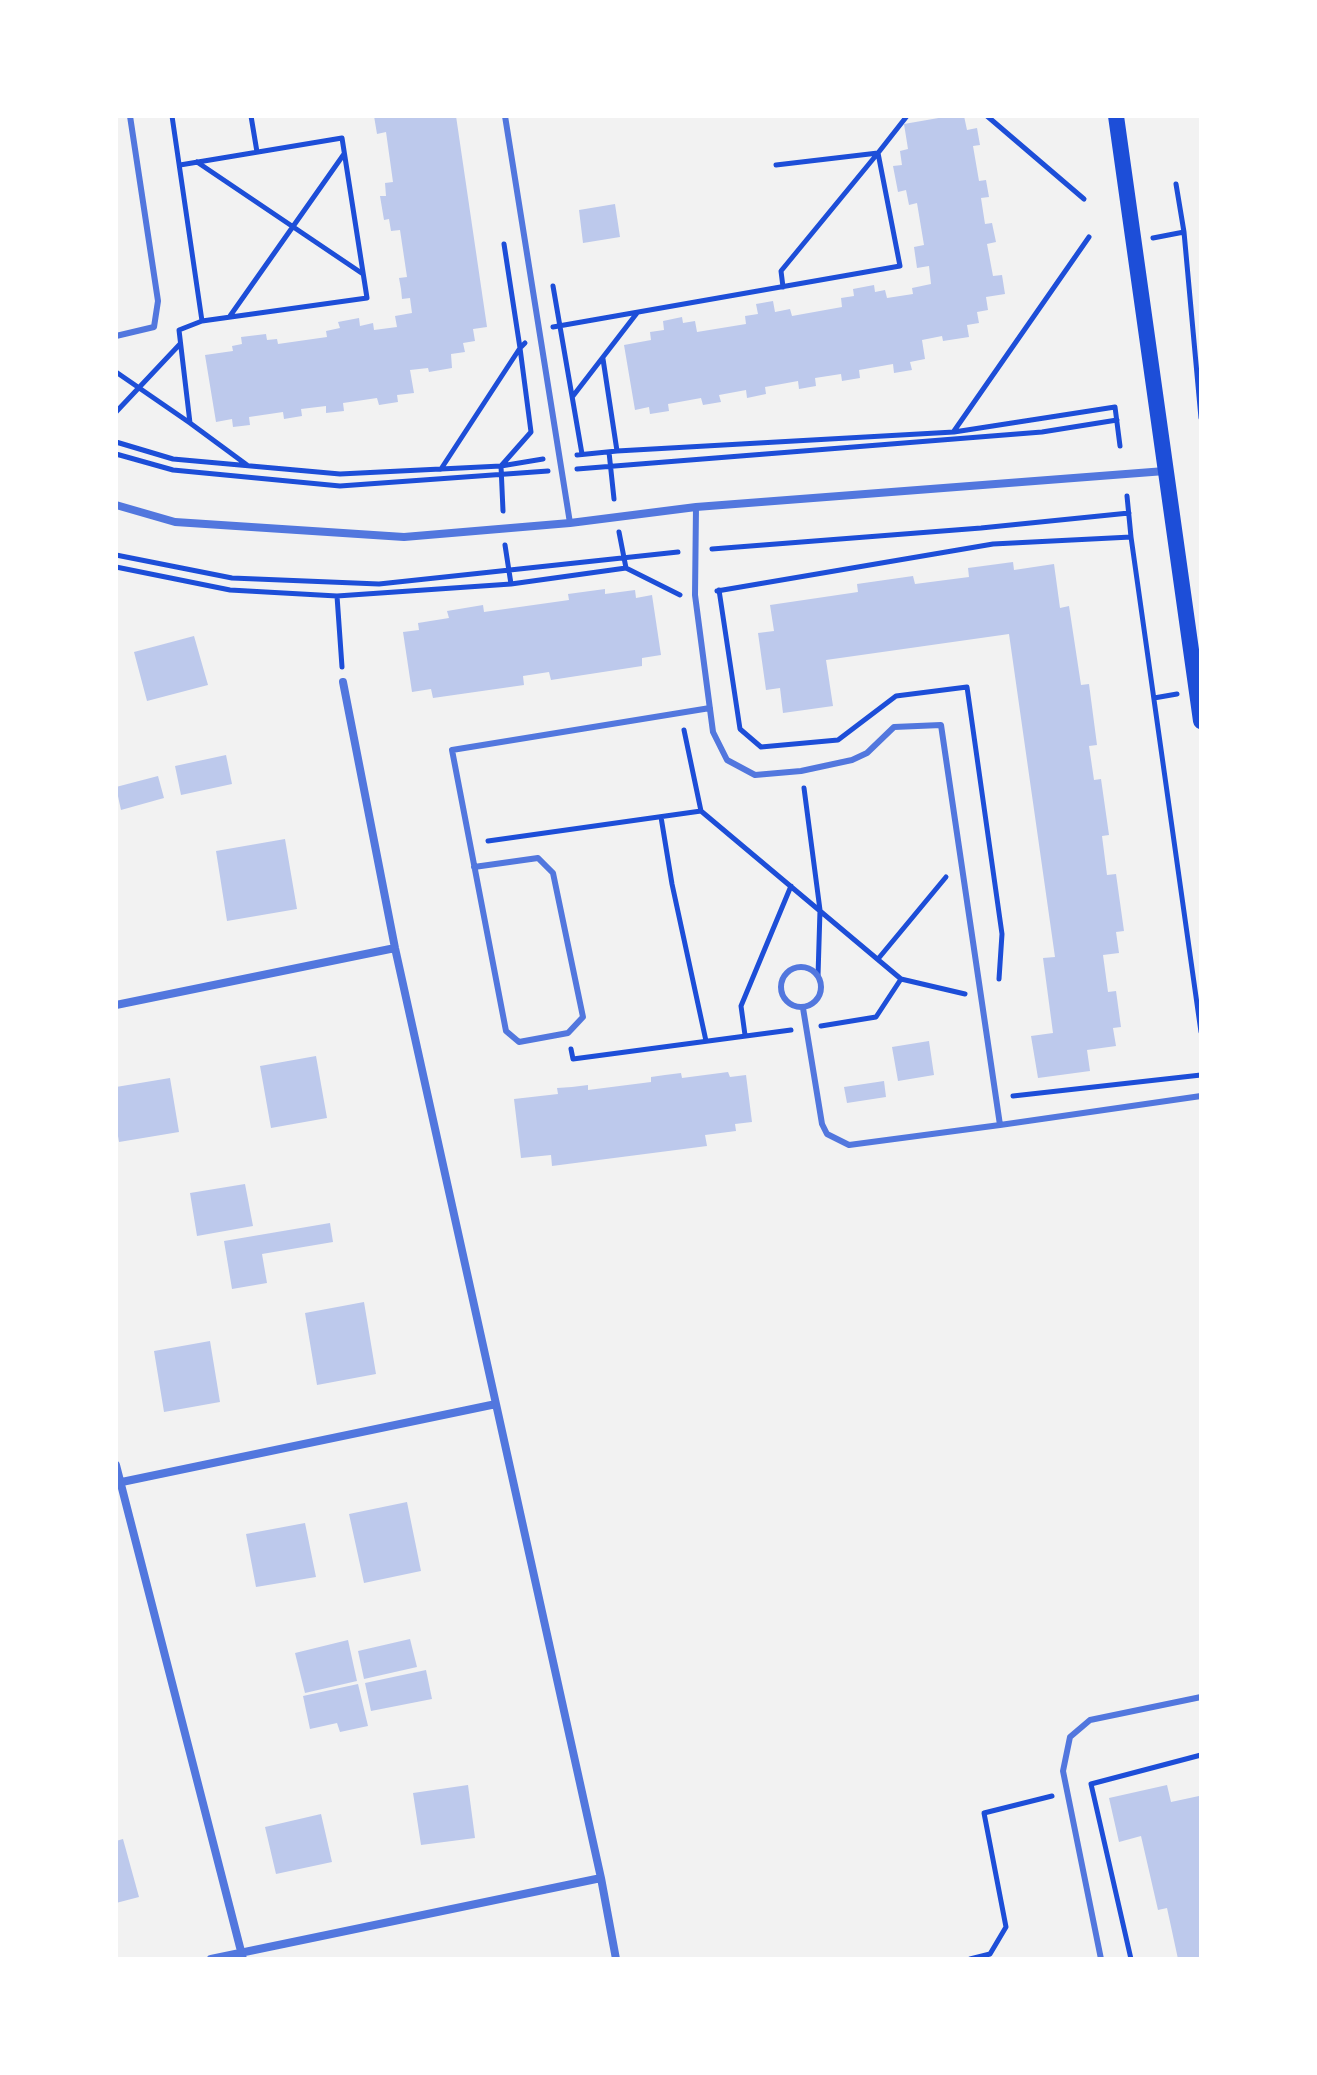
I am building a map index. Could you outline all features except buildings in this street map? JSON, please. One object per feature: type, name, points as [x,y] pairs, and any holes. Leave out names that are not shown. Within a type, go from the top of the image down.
[{"type":"main road","points":[[1116,116],[1201,721]]},
{"type":"street","points":[[116,505],[175,522],[404,537],[570,523],[696,507],[1165,471]]},
{"type":"street","points":[[343,682],[395,948],[601,1878],[616,1959]]},
{"type":"street","points":[[116,1005],[395,948]]},
{"type":"street","points":[[118,1483],[496,1404]]},
{"type":"street","points":[[116,1465],[118,1483],[243,1956]]},
{"type":"street","points":[[211,1959],[243,1956],[601,1878]]},
{"type":"lane","points":[[116,336],[154,327],[158,301],[130,116]]},
{"type":"lane","points":[[505,116],[570,523]]},
{"type":"lane","points":[[696,507],[695,595],[713,732],[727,760],[755,775],[801,771],[852,760],[867,753],[894,727],[941,725],[1000,1125]]},
{"type":"lane","points":[[474,867],[538,858],[553,873],[583,1017],[568,1033],[519,1042],[506,1031],[474,867],[452,750],[710,708]]},
{"type":"lane","points":[[795,967],[812,970],[821,985],[815,1002],[803,1008],[790,1004],[781,989],[787,972],[795,967]]},
{"type":"lane","points":[[803,1008],[822,1124],[827,1134],[849,1145],[1201,1096]]},
{"type":"lane","points":[[1101,1959],[1063,1771],[1070,1737],[1090,1720],[1201,1697]]},
{"type":"path","points":[[172,116],[202,321]]},
{"type":"path","points":[[251,116],[257,152]]},
{"type":"path","points":[[783,287],[781,271],[907,116]]},
{"type":"path","points":[[987,116],[1084,199]]},
{"type":"path","points":[[180,165],[342,138],[367,298],[202,321],[179,330],[190,423]]},
{"type":"path","points":[[229,317],[344,153]]},
{"type":"path","points":[[776,165],[878,153]]},
{"type":"path","points":[[440,470],[520,348],[538,330],[900,266],[878,153]]},
{"type":"path","points":[[196,162],[363,274]]},
{"type":"path","points":[[1176,184],[1184,232],[1201,418]]},
{"type":"path","points":[[954,432],[1089,237]]},
{"type":"path","points":[[504,240],[531,432],[501,466],[503,529],[511,584]]},
{"type":"path","points":[[552,280],[582,454]]},
{"type":"path","points":[[573,396],[637,313]]},
{"type":"path","points":[[116,412],[180,343]]},
{"type":"path","points":[[603,358],[617,451]]},
{"type":"path","points":[[116,372],[248,466]]},
{"type":"path","points":[[116,442],[173,459],[340,474],[501,466],[617,451],[954,432],[1115,407],[1120,446]]},
{"type":"path","points":[[116,454],[173,470],[340,486],[1042,432],[1117,420]]},
{"type":"path","points":[[609,452],[616,518],[626,568]]},
{"type":"path","points":[[1127,496],[1201,1032]]},
{"type":"path","points":[[116,555],[232,578],[379,584],[624,557],[1129,513]]},
{"type":"path","points":[[719,590],[993,544],[1131,537]]},
{"type":"path","points":[[116,567],[230,590],[337,596],[511,584],[626,568],[685,598],[695,595]]},
{"type":"path","points":[[337,596],[343,682]]},
{"type":"path","points":[[797,743],[820,910],[818,976]]},
{"type":"path","points":[[470,843],[701,811],[901,979],[982,998]]},
{"type":"path","points":[[661,817],[672,884],[706,1041]]},
{"type":"path","points":[[878,959],[961,859]]},
{"type":"path","points":[[745,1035],[741,1006],[791,886]]},
{"type":"path","points":[[568,1033],[573,1059],[876,1017],[901,979]]},
{"type":"path","points":[[970,1959],[990,1954],[1006,1927],[984,1813],[1201,1755]]},
{"type":"path","points":[[1091,1784],[1131,1959]]}]
